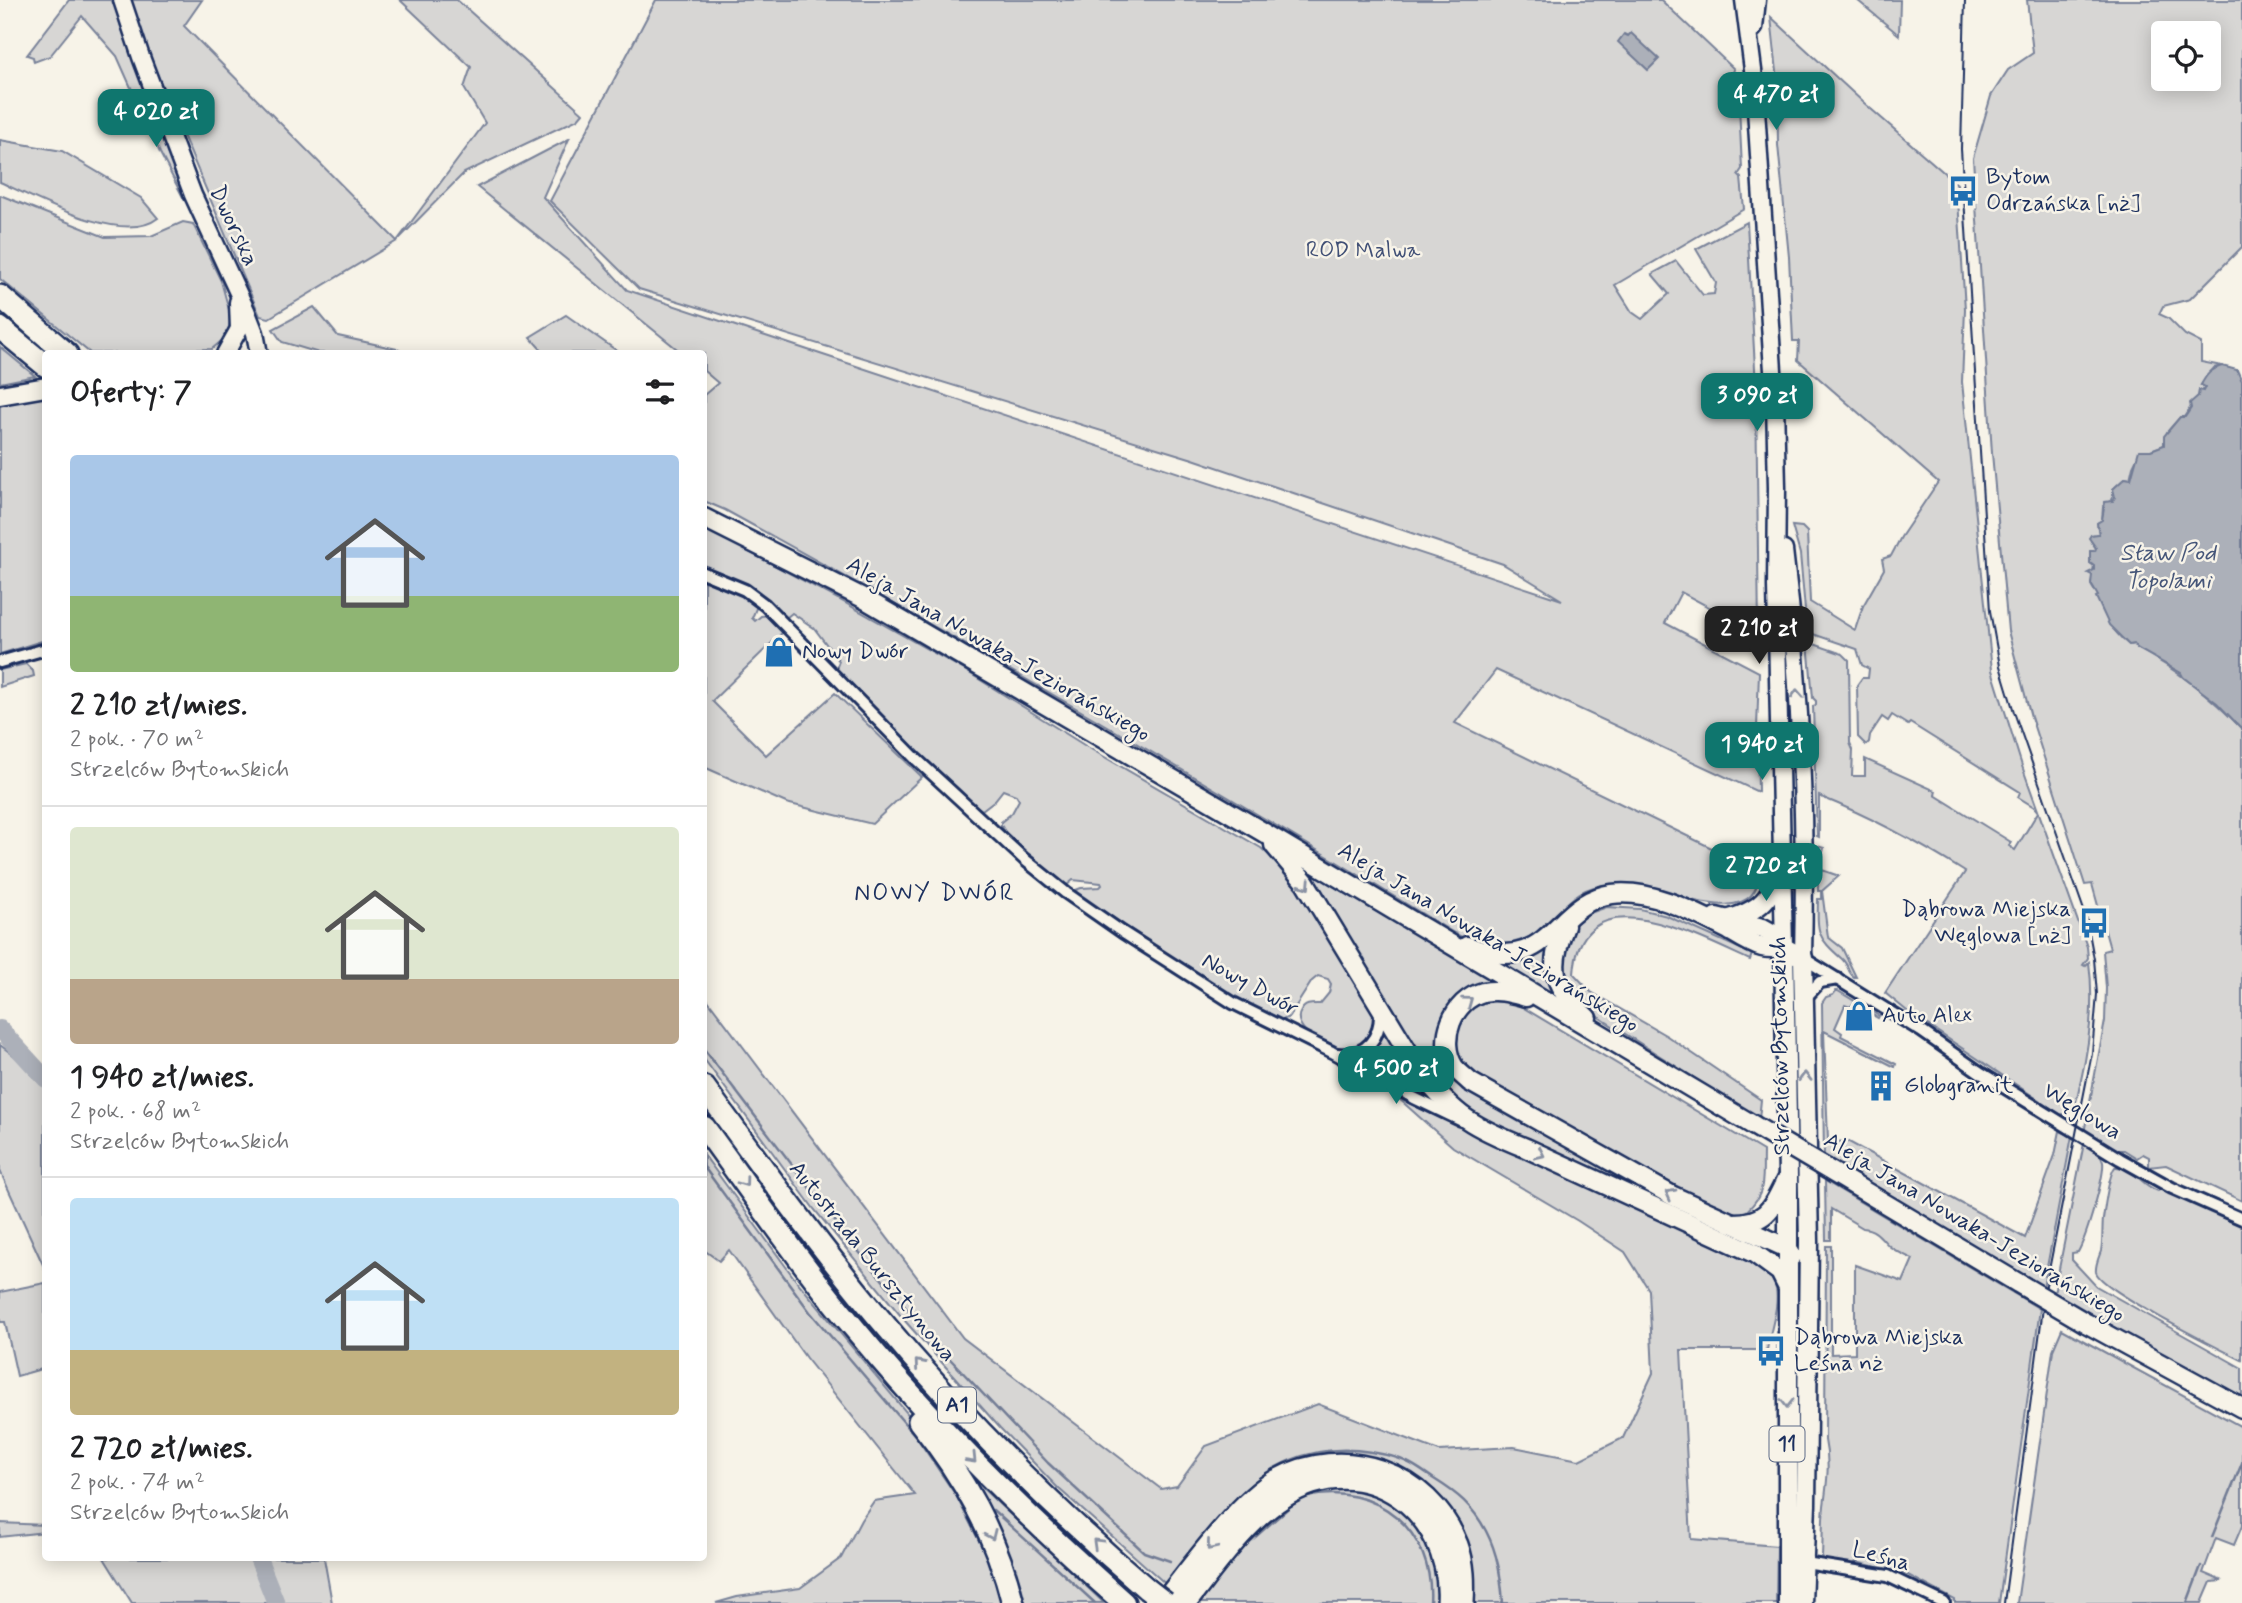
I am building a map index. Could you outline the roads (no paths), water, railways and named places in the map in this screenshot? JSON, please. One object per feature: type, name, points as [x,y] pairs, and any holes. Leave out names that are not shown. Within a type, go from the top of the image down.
[{"type":"highway","points":[[0,296],[63,350]]},
{"type":"highway","points":[[5,332],[42,363]]},
{"type":"highway","name":"Autostrada Bursztynowa","points":[[707,1091],[851,1284],[933,1380],[1016,1466],[1164,1603]]},
{"type":"highway","name":"A1","points":[[707,1131],[814,1278],[860,1336],[998,1486],[1124,1603]]},
{"type":"highway","points":[[860,1336],[873,1365],[933,1439],[968,1489],[1000,1556],[1013,1603]]},
{"type":"highway","points":[[1164,1603],[1229,1524],[1256,1496],[1274,1482],[1298,1471],[1340,1463],[1383,1471],[1425,1496],[1443,1518],[1458,1547],[1462,1568],[1463,1603]]},
{"type":"highway","points":[[1185,1603],[1266,1508],[1304,1486],[1331,1479],[1349,1479],[1389,1490],[1428,1522],[1439,1543],[1448,1578],[1448,1603]]},
{"type":"main road","name":"Dworska","points":[[122,0],[193,195],[234,283],[255,333],[258,350]]},
{"type":"main road","name":"Strzelców Bytomskich","points":[[1744,0],[1752,54],[1770,306],[1777,488],[1776,586],[1788,1177],[1788,1603]]},
{"type":"main road","name":"Strzelców Bytomskich","points":[[1752,54],[1757,0]]},
{"type":"main road","points":[[227,350],[239,329],[234,283]]},
{"type":"main road","points":[[0,395],[42,388]]},
{"type":"main road","name":"Strzelców Bytomskich","points":[[1777,488],[1793,619],[1803,873],[1809,1294],[1802,1603]]},
{"type":"main road","name":"Aleja Jana Nowaka-Jeziorańskiego","points":[[707,519],[863,598],[1263,832],[2086,1323],[2242,1408]]},
{"type":"main road","points":[[1263,832],[1305,882],[1420,1072],[1459,1115],[1477,1127],[1754,1253],[1780,1272],[1787,1286]]},
{"type":"main road","points":[[1730,919],[1746,914],[1765,901],[1773,888],[1783,858]]},
{"type":"main road","points":[[1424,928],[1483,952],[1500,955],[1521,951],[1544,941],[1586,903],[1614,894],[1636,894],[1695,913],[1763,928],[1772,933],[1784,948],[1803,958]]},
{"type":"main road","points":[[1695,913],[1762,947],[1784,948]]},
{"type":"main road","points":[[1567,920],[1554,958],[1555,977],[1577,1009],[1607,1037]]},
{"type":"main road","points":[[1762,947],[1770,957],[1783,997]]},
{"type":"main road","points":[[1555,1006],[1504,990],[1485,992],[1472,997],[1460,1007],[1447,1035],[1448,1051],[1454,1067],[1469,1082],[1496,1099],[1673,1196],[1787,1248],[1803,1275],[1809,1294]]},
{"type":"main road","points":[[1731,1223],[1754,1222],[1767,1213],[1788,1177]]},
{"type":"main road","points":[[1754,1253],[1777,1252],[1787,1248],[1800,1239],[1809,1222]]},
{"type":"street","name":"Nowy Dwór","points":[[707,574],[745,590],[765,605],[915,758],[1024,859],[1122,932],[1233,1003],[1332,1052],[1414,1098],[1477,1127]]},
{"type":"street","points":[[0,662],[42,650]]},
{"type":"street","name":"Węglowa","points":[[1803,958],[2119,1159],[2172,1188],[2242,1219]]},
{"type":"street","points":[[1803,1003],[1814,986],[1820,982],[1838,979]]},
{"type":"street","points":[[1332,1052],[1347,1055],[1367,1046],[1376,1036],[1380,1025],[1380,1008]]},
{"type":"street","name":"Leśna","points":[[1805,1563],[1888,1576],[1944,1603]]},
{"type":"water","points":[[1631,33],[1659,59],[1648,70],[1618,42],[1624,34],[1628,36]]},
{"type":"water","name":"Staw Pod Topolami","points":[[2222,366],[2237,370],[2242,381],[2242,729],[2217,703],[2181,673],[2134,644],[2129,645],[2109,625],[2091,584],[2092,575],[2088,573],[2094,570],[2090,563],[2090,551],[2095,551],[2096,548],[2089,538],[2099,534],[2097,523],[2102,520],[2105,502],[2113,501],[2115,497],[2113,489],[2125,478],[2131,479],[2139,450],[2151,450],[2164,445],[2164,436],[2180,417],[2185,417],[2199,390],[2203,391],[2205,387],[2201,385],[2205,378]]},
{"type":"waterway","points":[[0,1029],[42,1075]]},
{"type":"waterway","points":[[707,1053],[850,1241],[937,1345],[1048,1463],[1144,1552],[1170,1561]]},
{"type":"waterway","points":[[707,1171],[810,1312],[918,1439],[956,1495],[987,1556]]},
{"type":"waterway","points":[[1226,1511],[1240,1495],[1272,1469],[1309,1454],[1350,1450],[1398,1458],[1450,1490],[1475,1514],[1486,1531],[1496,1557],[1503,1603]]},
{"type":"waterway","points":[[2212,1537],[2242,1463]]},
{"type":"waterway","points":[[1306,1497],[1332,1494],[1356,1497],[1378,1505],[1396,1517],[1412,1534],[1423,1554],[1429,1577],[1430,1603]]},
{"type":"waterway","points":[[1212,1585],[1245,1546],[1294,1503]]},
{"type":"waterway","points":[[992,1516],[993,1510],[1095,1603]]},
{"type":"waterway","points":[[259,1561],[276,1603]]},
{"type":"waterway","points":[[2187,1603],[2201,1566]]},
{"type":"tram line","points":[[1965,0],[1961,149],[1990,611],[2000,666],[2014,712],[2086,916],[2097,994],[2092,1053],[2046,1285],[2004,1603]]},
{"type":"place","name":"Bytom Odrzańska [nż]","points":[[1963,191]]},
{"type":"place","name":"Nowy Dwór","points":[[779,652]]},
{"type":"place","name":"Dąbrowa Miejska Węglowa [nż]","points":[[2094,923]]},
{"type":"place","name":"Auto Alex","points":[[1859,1016]]},
{"type":"place","name":"Globgranit","points":[[1881,1086]]},
{"type":"place","name":"Dąbrowa Miejska Leśna nż","points":[[1771,1351]]},
{"type":"district","name":"NOWY DWÓR","points":[[935,893]]},
{"type":"park label","name":"ROD Malwa","points":[[1363,251]]}]
